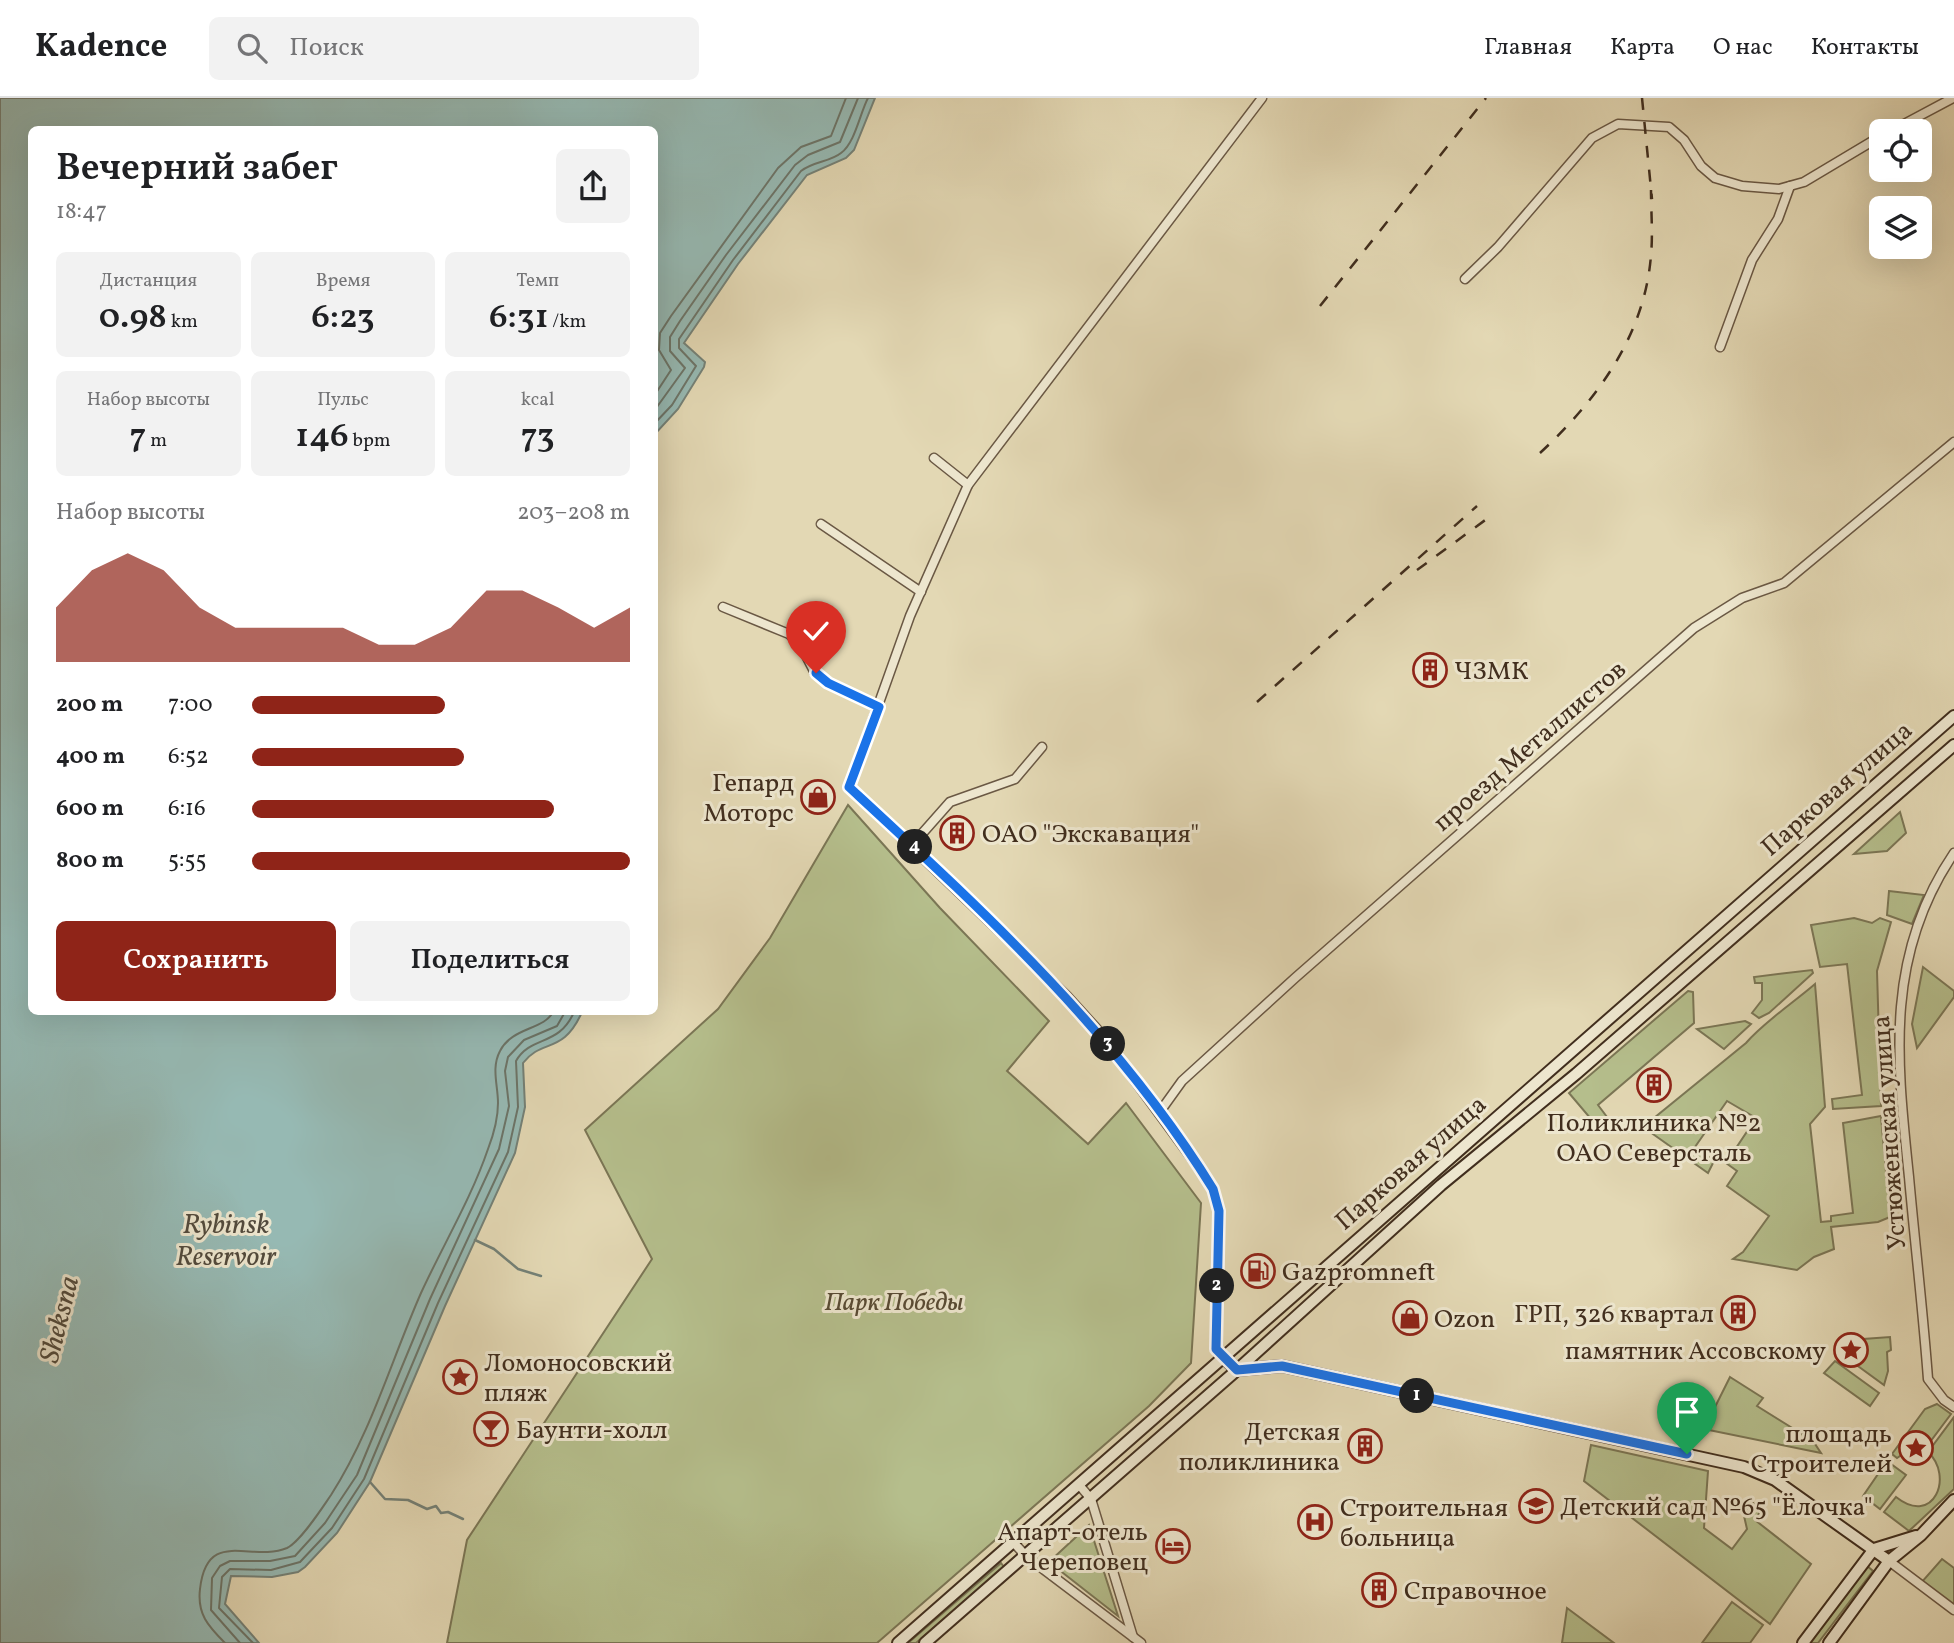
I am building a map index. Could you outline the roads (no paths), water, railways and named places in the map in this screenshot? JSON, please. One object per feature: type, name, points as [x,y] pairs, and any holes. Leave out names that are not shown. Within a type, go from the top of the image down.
[{"type":"main road","name":"Парковая улица","points":[[898,1643],[1954,716]]},
{"type":"main road","name":"Парковая улица","points":[[925,1643],[1237,1370],[1441,1185],[1576,1074],[1954,745]]},
{"type":"main road","points":[[1223,1357],[1237,1370],[1282,1366],[1744,1467],[1775,1480],[1889,1561]]},
{"type":"main road","points":[[1829,1643],[1889,1561],[1921,1535],[1954,1500]]},
{"type":"main road","points":[[1803,1643],[1874,1549],[1921,1535]]},
{"type":"street","points":[[1223,1357],[1216,1349],[1219,1211],[1207,1180],[1097,1030],[1067,996],[849,787],[921,592],[968,485],[1262,98]]},
{"type":"street","points":[[1914,119],[1953,98]]},
{"type":"street","points":[[1465,279],[1498,247],[1592,138],[1618,124],[1669,127],[1684,141],[1701,166],[1715,178],[1742,186],[1779,190],[1804,182],[1869,143]]},
{"type":"street","points":[[1720,347],[1752,260],[1778,219],[1790,186]]},
{"type":"street","name":"проезд Металлистов","points":[[1159,1113],[1182,1081],[1284,988],[1694,628],[1742,598],[1784,583],[1954,442]]},
{"type":"street","points":[[934,458],[968,485]]},
{"type":"street","points":[[821,524],[921,592]]},
{"type":"street","points":[[723,607],[789,634],[800,645],[816,673],[828,683],[879,707]]},
{"type":"street","points":[[912,845],[950,802],[1015,779],[1042,747]]},
{"type":"street","name":"Устюженская улица","points":[[1954,853],[1931,892],[1916,929],[1903,978],[1898,1016],[1901,1107],[1928,1379],[1944,1400],[1954,1407]]},
{"type":"street","points":[[1080,1486],[1091,1499],[1133,1637]]},
{"type":"street","points":[[1014,1543],[1026,1556],[1141,1643]]},
{"type":"street","points":[[1889,1561],[1954,1610]]},
{"type":"water","name":"Rybinsk Reservoir","points":[[0,98],[875,98],[854,150],[846,158],[807,175],[738,264],[684,343],[705,362],[704,367],[678,409],[658,431],[658,126],[28,126],[28,1015],[580,1015],[567,1035],[530,1055],[523,1063],[525,1107],[515,1153],[445,1306],[370,1482],[337,1533],[298,1572],[272,1577],[231,1576],[225,1604],[259,1643],[0,1643]]},
{"type":"waterway","points":[[475,1240],[494,1249],[518,1269],[541,1276]]},
{"type":"waterway","points":[[370,1482],[385,1499],[408,1500],[427,1509],[436,1506],[441,1513],[448,1512],[463,1519]]},
{"type":"railway","points":[[1320,306],[1486,98]]},
{"type":"railway","points":[[1642,98],[1652,199]]},
{"type":"railway","points":[[1540,453],[1581,411],[1599,388],[1628,339],[1647,284],[1652,247],[1651,190]]},
{"type":"railway","points":[[1257,702],[1477,506]]},
{"type":"railway","points":[[1417,570],[1488,518]]},
{"type":"place","name":"ЧЗМК","points":[[1430,670]]},
{"type":"place","name":"Гепард Моторс","points":[[818,797]]},
{"type":"place","name":"ОАО \"Экскавация\"","points":[[957,833]]},
{"type":"place","name":"Поликлиника №2 ОАО Северсталь","points":[[1654,1085]]},
{"type":"place","name":"Gazpromneft","points":[[1258,1271]]},
{"type":"place","name":"ГРП, 326 квартал","points":[[1738,1313]]},
{"type":"place","name":"Ozon","points":[[1410,1318]]},
{"type":"place","name":"памятник Ассовскому","points":[[1851,1350]]},
{"type":"place","name":"Ломоносовский пляж","points":[[460,1377]]},
{"type":"place","name":"Баунти-холл","points":[[491,1429]]},
{"type":"place","name":"Детская поликлиника","points":[[1365,1446]]},
{"type":"place","name":"площадь Строителей","points":[[1916,1448]]},
{"type":"place","name":"Детский сад №65 \"Ёлочка\"","points":[[1536,1506]]},
{"type":"place","name":"Строительная больница","points":[[1315,1522]]},
{"type":"place","name":"Апарт-отель Череповец","points":[[1173,1546]]},
{"type":"place","name":"Справочное","points":[[1379,1590]]},
{"type":"park label","name":"Парк Победы","points":[[894,1301]]},
{"type":"water label","name":"Sheksna","points":[[58,1319]]}]
